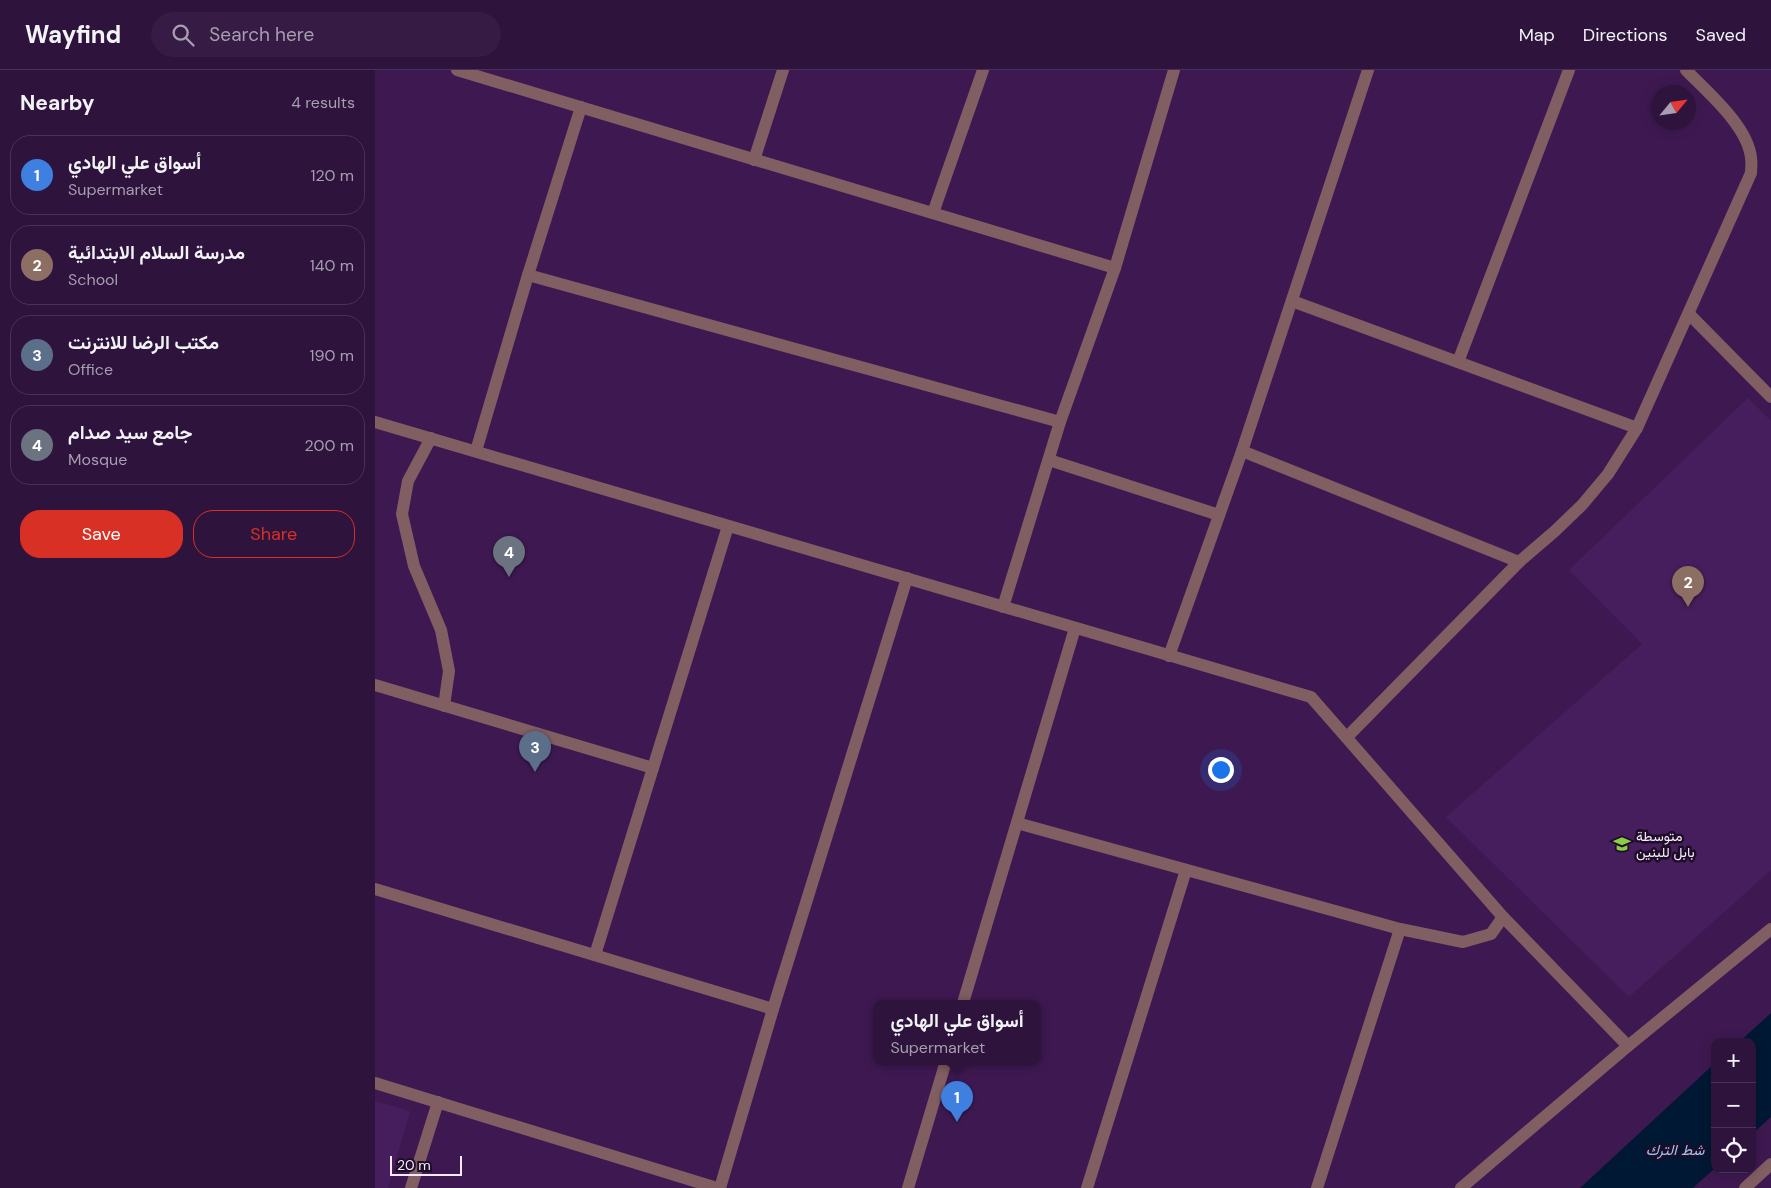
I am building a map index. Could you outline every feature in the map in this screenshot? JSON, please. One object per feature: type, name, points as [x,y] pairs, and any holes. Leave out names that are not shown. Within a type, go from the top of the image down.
[{"type":"street","points":[[457,70],[1115,268]]},
{"type":"street","points":[[754,160],[783,70]]},
{"type":"street","points":[[933,213],[983,70]]},
{"type":"street","points":[[1003,606],[1060,422],[1115,268],[1174,70]]},
{"type":"street","points":[[1169,656],[1242,452],[1368,70]]},
{"type":"street","points":[[1458,362],[1569,70]]},
{"type":"street","points":[[1347,737],[1519,562],[1582,505],[1607,474],[1637,428],[1751,173],[1751,156],[1745,138],[1734,122],[1686,70]]},
{"type":"street","points":[[476,451],[528,275],[581,108]]},
{"type":"street","points":[[528,275],[1060,422]]},
{"type":"street","points":[[1292,301],[1637,428]]},
{"type":"street","points":[[1689,314],[1771,397]]},
{"type":"street","points":[[375,422],[1311,697],[1503,917],[1627,1046]]},
{"type":"street","points":[[431,438],[408,482],[402,514],[414,566],[441,630],[449,671],[444,706]]},
{"type":"street","points":[[1242,452],[1519,562]]},
{"type":"street","points":[[1049,460],[1219,515]]},
{"type":"street","points":[[595,955],[729,526]]},
{"type":"street","points":[[375,1083],[692,1184],[719,1188],[907,578]]},
{"type":"street","points":[[964,1000],[1075,628]]},
{"type":"street","points":[[375,685],[653,768]]},
{"type":"street","points":[[1017,822],[1400,929],[1463,942],[1491,934],[1503,917]]},
{"type":"street","points":[[1087,1188],[1186,870]]},
{"type":"street","points":[[375,889],[773,1009]]},
{"type":"street","points":[[1317,1188],[1400,929]]},
{"type":"street","points":[[1461,1188],[1627,1046],[1771,929]]},
{"type":"street","points":[[908,1188],[945,1065]]},
{"type":"street","points":[[411,1188],[438,1102]]},
{"type":"street","points":[[1745,1188],[1771,1164]]},
{"type":"shaded area","name":"متوسطة بابل للبنين","points":[[1748,398],[1771,421],[1771,870],[1629,997],[1446,817],[1642,644],[1569,570]]},
{"type":"shaded area","points":[[375,1101],[410,1111],[388,1188],[375,1188]]},
{"type":"water","points":[[1771,1013],[1771,1117],[1756,1130],[1756,1038],[1743,1038]]},
{"type":"water","name":"شط الترك","points":[[1711,1067],[1711,1172],[1693,1188],[1580,1188]]},
{"type":"place","name":"جامع سيد صدام","points":[[509,577]]},
{"type":"place","name":"مدرسة السلام الابتدائية","points":[[1688,607]]},
{"type":"place","name":"مكتب الرضا للانترنت","points":[[535,772]]},
{"type":"place","name":"متوسطة بابل للبنين","points":[[1622,844]]},
{"type":"place","name":"أسواق علي الهادي","points":[[957,1122]]}]
